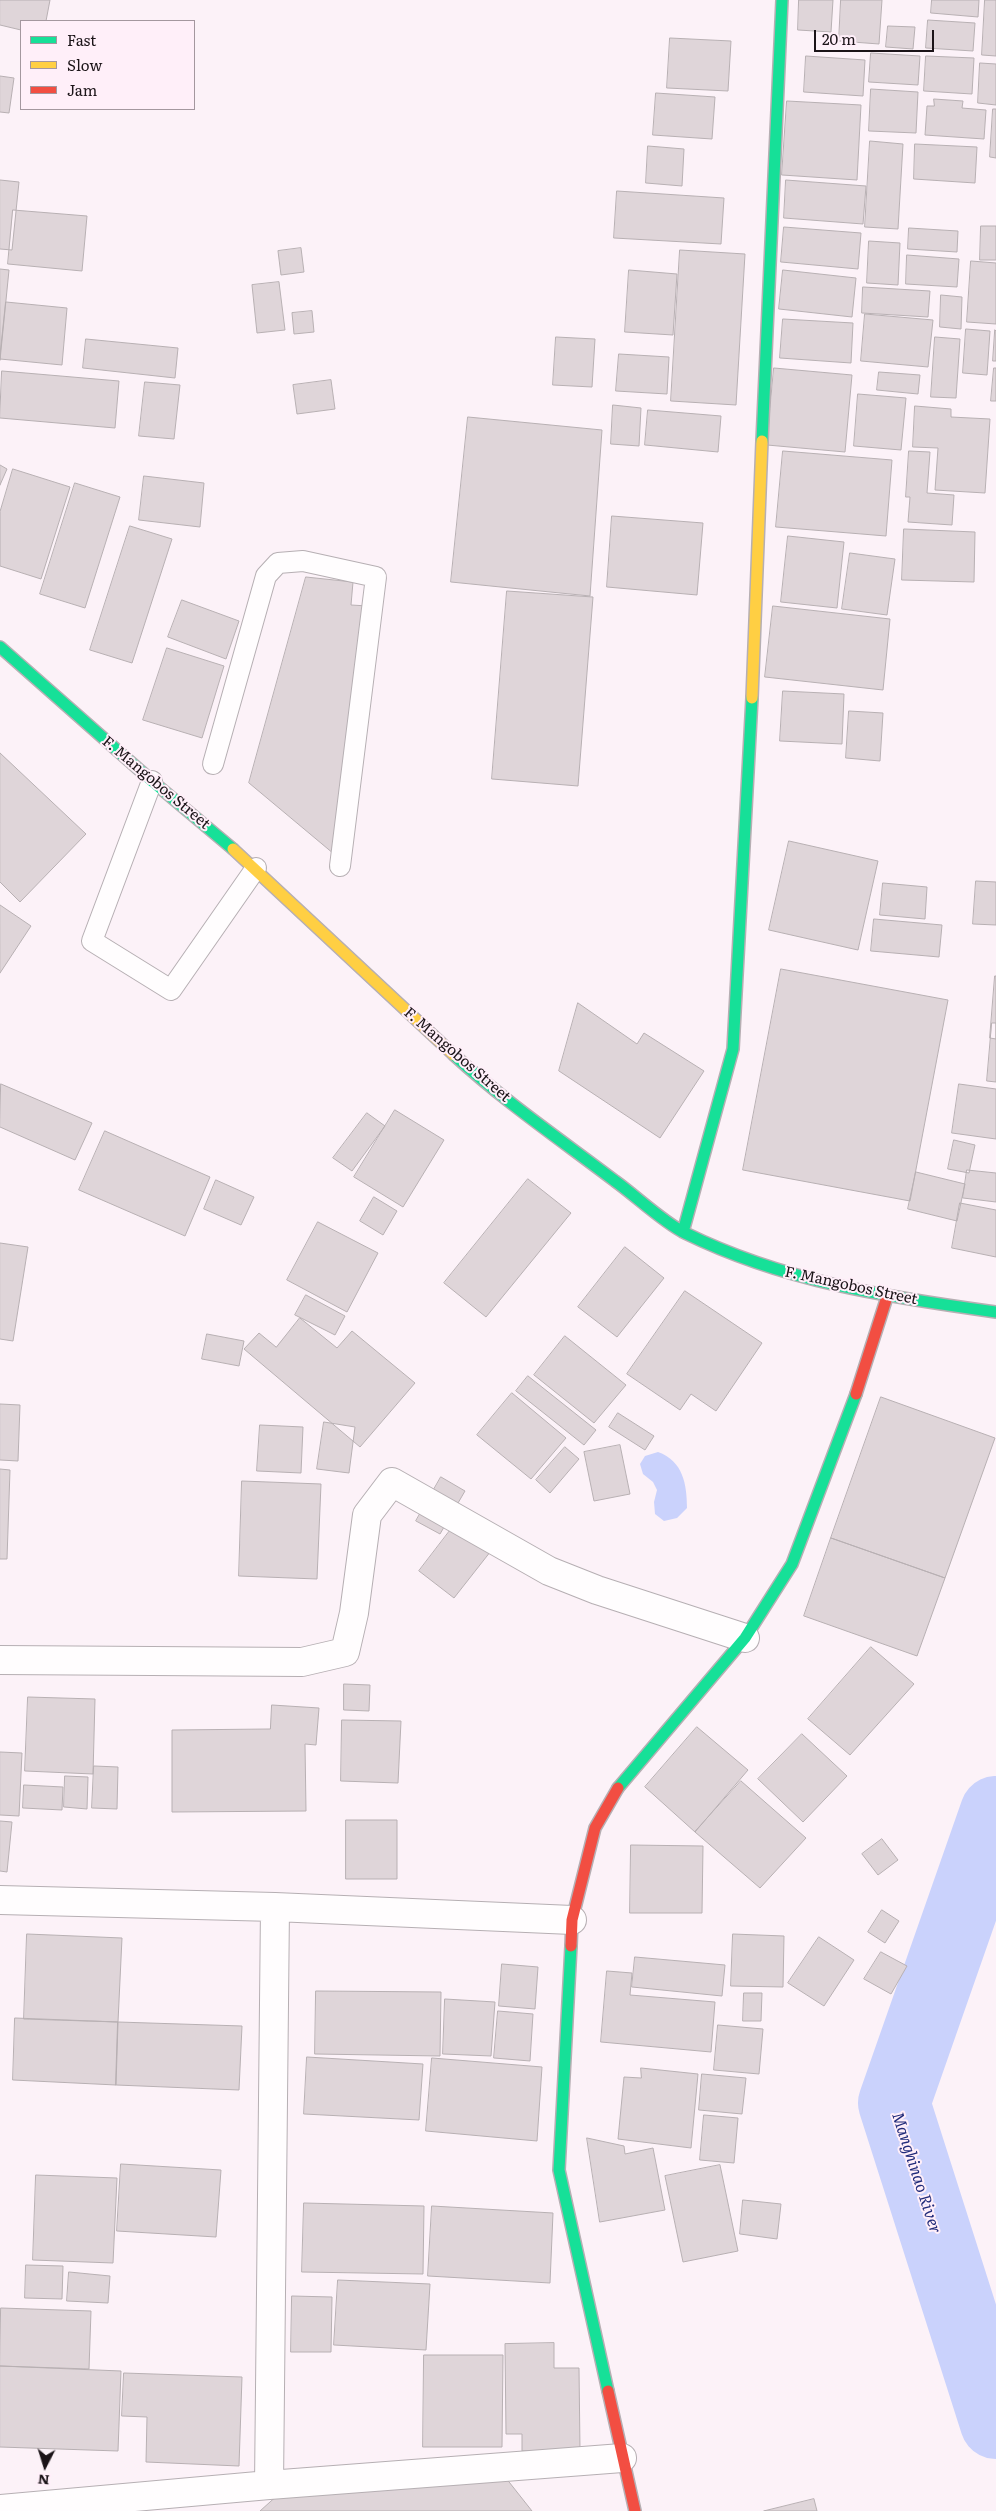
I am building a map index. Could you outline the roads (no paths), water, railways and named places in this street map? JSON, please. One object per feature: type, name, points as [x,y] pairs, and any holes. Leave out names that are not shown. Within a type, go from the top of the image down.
[{"type":"street","points":[[683,1232],[733,1049],[748,805],[768,284],[782,0]]},
{"type":"street","name":"F. Mangobos Street","points":[[0,647],[152,781],[256,868],[334,944],[487,1084],[683,1232],[745,1259],[806,1279],[887,1297],[996,1312]]},
{"type":"street","points":[[635,2511],[559,2170],[572,1920],[595,1828],[622,1781],[745,1638],[792,1564],[853,1404],[887,1297]]},
{"type":"street","points":[[0,1660],[302,1662],[345,1652],[354,1613],[367,1515],[392,1482],[549,1571],[597,1590],[745,1638]]},
{"type":"street","points":[[0,1900],[276,1907],[572,1920]]},
{"type":"street","points":[[269,2485],[276,1907]]},
{"type":"street","points":[[0,2509],[269,2485],[622,2458]]},
{"type":"lane","points":[[213,764],[266,576],[278,563],[303,561],[376,577],[340,866]]},
{"type":"lane","points":[[152,781],[92,941],[171,990],[256,868]]},
{"type":"water","points":[[658,1452],[673,1461],[678,1467],[682,1474],[687,1499],[687,1508],[677,1518],[664,1521],[655,1514],[654,1502],[657,1490],[653,1482],[643,1474],[640,1464],[645,1456]]},
{"type":"waterway","name":"Manghinao River","points":[[996,1812],[894,2103],[996,2423]]}]
